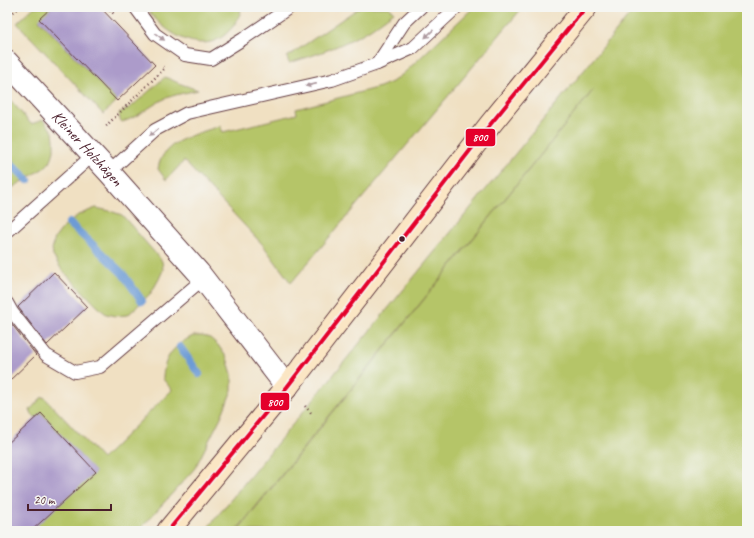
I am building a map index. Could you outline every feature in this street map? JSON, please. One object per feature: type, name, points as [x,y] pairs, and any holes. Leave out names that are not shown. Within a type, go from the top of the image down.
[{"type":"street","points":[[168,531],[287,387],[488,126],[586,7]]},
{"type":"street","name":"Kleiner Holzhägen","points":[[7,62],[109,172],[203,279],[287,387]]},
{"type":"lane","points":[[135,7],[155,34],[185,55],[211,59],[290,7]]},
{"type":"lane","points":[[377,64],[404,23],[421,7]]},
{"type":"lane","points":[[109,172],[155,130],[186,113],[332,80],[377,64],[413,48],[457,7]]},
{"type":"lane","points":[[7,232],[93,155]]},
{"type":"lane","points":[[7,303],[12,312],[46,355],[75,372],[100,367],[203,279]]},
{"type":"path","points":[[7,17],[20,7]]},
{"type":"path","points":[[108,7],[118,18]]},
{"type":"path","points":[[106,126],[165,68],[159,63]]},
{"type":"green space","points":[[34,7],[52,7],[39,20],[117,101],[103,114],[17,23]]},
{"type":"green space","points":[[146,7],[241,7],[237,20],[229,31],[219,39],[207,43],[184,39],[172,33],[153,16]]},
{"type":"green space","points":[[360,7],[389,7],[394,12],[369,30],[340,45],[289,63],[287,57]]},
{"type":"green space","points":[[474,7],[523,7],[291,283],[263,245],[184,161],[166,180],[158,169],[161,159],[166,151],[173,145],[191,135],[220,126],[223,132],[297,114],[296,109],[380,87],[392,82],[403,74]]},
{"type":"green space","points":[[636,7],[747,7],[747,531],[237,531],[594,89],[236,531],[205,531]]},
{"type":"green space","points":[[165,77],[198,90],[167,98],[132,118],[122,122],[120,120],[119,113],[131,107]]},
{"type":"green space","points":[[7,96],[31,124],[43,120],[53,132],[54,151],[51,161],[44,168],[7,191]]},
{"type":"green space","points":[[96,208],[122,215],[162,261],[163,270],[151,293],[128,315],[115,316],[106,314],[62,270],[53,256],[52,247],[55,238],[61,230],[78,215]]},
{"type":"green space","points":[[193,336],[210,338],[218,345],[227,358],[232,374],[232,390],[221,417],[195,468],[139,531],[8,531],[95,472],[41,413],[36,418],[31,413],[30,410],[41,398],[44,397],[102,459],[172,390],[163,379],[167,359],[175,348]]},
{"type":"building","points":[[52,7],[100,7],[155,65],[117,101],[39,19]]},
{"type":"building","points":[[54,272],[87,307],[47,345],[18,307]]},
{"type":"building","points":[[7,318],[36,355],[7,383]]},
{"type":"building","points":[[41,413],[96,472],[31,531],[7,531],[7,444]]},
{"type":"waterway","points":[[7,160],[28,180]]},
{"type":"waterway","points":[[69,223],[123,274],[142,301]]},
{"type":"waterway","points":[[180,347],[199,374]]},
{"type":"transit line","name":"800","points":[[168,531],[287,387],[489,126],[586,7]]}]
